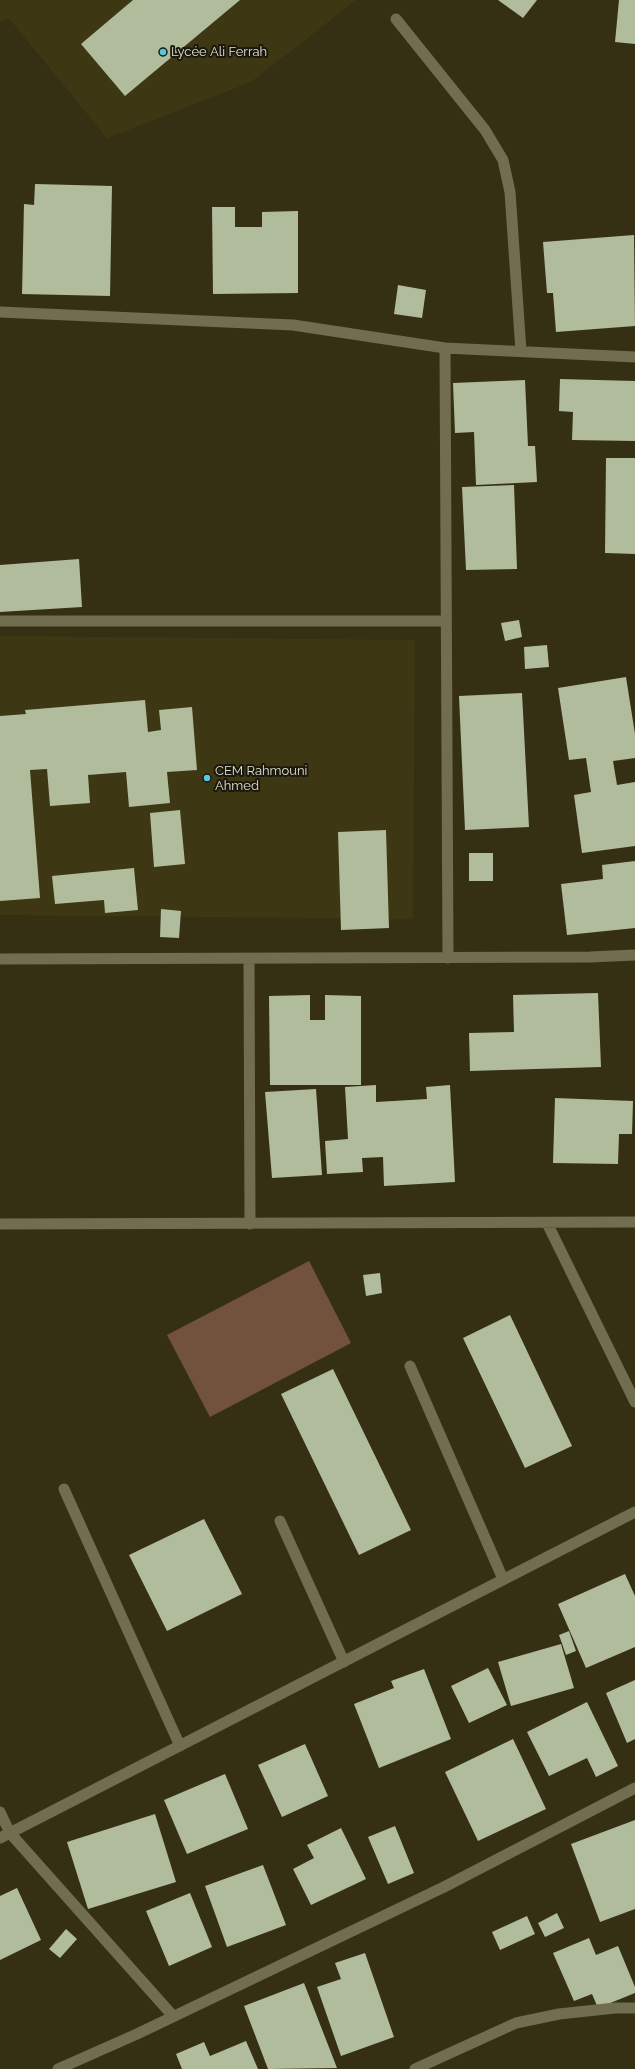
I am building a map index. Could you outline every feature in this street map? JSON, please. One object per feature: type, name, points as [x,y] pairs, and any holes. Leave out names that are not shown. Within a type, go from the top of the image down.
[{"type":"street","points":[[396,19],[486,130],[503,160],[510,192],[521,351]]},
{"type":"street","points":[[0,312],[293,325],[445,348],[635,357]]},
{"type":"street","points":[[445,348],[448,958]]},
{"type":"street","points":[[0,621],[446,621]]},
{"type":"street","points":[[0,959],[448,958],[635,955]]},
{"type":"street","points":[[249,959],[250,1224]]},
{"type":"street","points":[[0,1224],[635,1222]]},
{"type":"street","points":[[547,1223],[635,1402]]},
{"type":"street","points":[[410,1366],[503,1579]]},
{"type":"street","points":[[64,1489],[180,1746]]},
{"type":"street","points":[[5,1836],[635,1512]]},
{"type":"street","points":[[280,1521],[344,1662]]},
{"type":"street","points":[[58,2069],[444,1887],[635,1788]]},
{"type":"street","points":[[0,1812],[5,1836],[173,2016]]},
{"type":"street","points":[[415,2069],[516,2023],[559,2014],[615,2008],[635,2008]]},
{"type":"shaded area","name":"Lycée Ali Ferrah","points":[[0,0],[356,0],[251,82],[107,138],[8,17],[0,22]]},
{"type":"shaded area","name":"CEM Rahmouni Ahmed","points":[[0,636],[415,640],[413,919],[0,915]]},
{"type":"shaded area","points":[[309,1261],[351,1343],[210,1417],[167,1335]]},
{"type":"building","points":[[133,0],[240,0],[125,96],[81,44]]},
{"type":"building","points":[[498,0],[537,0],[523,18]]},
{"type":"building","points":[[619,0],[635,0],[635,44],[615,42]]},
{"type":"building","points":[[35,184],[112,186],[110,296],[22,294],[24,204],[34,205]]},
{"type":"building","points":[[212,207],[235,207],[235,227],[262,227],[262,212],[298,211],[298,293],[213,294]]},
{"type":"building","points":[[634,235],[635,326],[556,332],[553,293],[547,293],[543,242]]},
{"type":"building","points":[[398,285],[426,290],[422,318],[394,314]]},
{"type":"building","points":[[560,379],[635,381],[635,441],[572,440],[573,412],[559,411]]},
{"type":"building","points":[[525,380],[528,446],[535,446],[537,482],[476,485],[474,432],[455,433],[453,383]]},
{"type":"building","points":[[606,458],[635,458],[635,554],[605,553]]},
{"type":"building","points":[[514,485],[517,569],[466,570],[462,487]]},
{"type":"building","points":[[79,559],[82,607],[0,612],[0,565]]},
{"type":"building","points":[[519,620],[522,637],[505,641],[501,623]]},
{"type":"building","points":[[547,645],[549,667],[525,669],[524,647]]},
{"type":"building","points":[[626,677],[635,734],[635,758],[613,761],[617,785],[635,782],[635,846],[582,853],[574,795],[591,792],[586,758],[569,760],[558,688]]},
{"type":"building","points":[[522,693],[529,827],[465,830],[459,696]]},
{"type":"building","points":[[145,700],[148,732],[161,730],[159,710],[192,707],[197,770],[167,772],[170,803],[129,807],[126,772],[88,775],[90,803],[50,806],[47,769],[30,770],[40,898],[0,901],[0,716],[26,714],[25,710]]},
{"type":"building","points":[[180,810],[185,864],[154,867],[150,813]]},
{"type":"building","points":[[386,830],[389,928],[341,930],[338,832]]},
{"type":"building","points":[[469,853],[493,853],[493,881],[469,881]]},
{"type":"building","points":[[635,861],[635,928],[567,935],[561,884],[603,879],[602,865]]},
{"type":"building","points":[[134,868],[138,910],[105,913],[104,900],[55,904],[52,876]]},
{"type":"building","points":[[161,909],[181,911],[179,938],[160,937]]},
{"type":"building","points":[[598,993],[601,1067],[470,1071],[469,1033],[514,1032],[513,995]]},
{"type":"building","points":[[310,995],[310,1020],[325,1020],[325,995],[361,996],[361,1085],[270,1085],[269,996]]},
{"type":"building","points":[[376,1085],[376,1102],[427,1099],[426,1087],[450,1085],[455,1182],[384,1186],[383,1157],[362,1158],[363,1172],[327,1174],[325,1141],[348,1139],[345,1087]]},
{"type":"building","points":[[316,1089],[322,1175],[272,1178],[265,1092]]},
{"type":"building","points":[[555,1098],[633,1101],[632,1134],[619,1134],[618,1164],[553,1163]]},
{"type":"building","points":[[380,1273],[382,1293],[366,1296],[363,1275]]},
{"type":"building","points":[[510,1315],[572,1446],[525,1468],[463,1338]]},
{"type":"building","points":[[333,1369],[411,1530],[359,1555],[281,1394]]},
{"type":"building","points":[[204,1519],[242,1594],[167,1631],[129,1555]]},
{"type":"building","points":[[625,1574],[635,1596],[635,1647],[586,1668],[558,1604]]},
{"type":"building","points":[[569,1631],[576,1651],[566,1655],[559,1635]]},
{"type":"building","points":[[561,1644],[574,1688],[511,1706],[498,1662]]},
{"type":"building","points":[[488,1668],[507,1705],[469,1723],[451,1686]]},
{"type":"building","points":[[424,1669],[451,1739],[379,1768],[354,1704],[394,1688],[391,1681]]},
{"type":"building","points":[[635,1680],[635,1739],[627,1743],[606,1693]]},
{"type":"building","points":[[587,1702],[618,1766],[596,1777],[587,1758],[549,1776],[527,1732]]},
{"type":"building","points":[[513,1739],[546,1809],[478,1841],[445,1772]]},
{"type":"building","points":[[305,1744],[328,1796],[282,1817],[258,1765]]},
{"type":"building","points":[[225,1774],[248,1829],[187,1854],[164,1800]]},
{"type":"building","points":[[155,1814],[176,1882],[88,1909],[67,1842]]},
{"type":"building","points":[[635,1820],[635,1909],[600,1922],[571,1844]]},
{"type":"building","points":[[395,1826],[414,1873],[388,1884],[368,1837]]},
{"type":"building","points":[[341,1828],[366,1879],[311,1905],[293,1869],[314,1858],[307,1845]]},
{"type":"building","points":[[263,1865],[286,1925],[227,1947],[205,1886]]},
{"type":"building","points":[[17,1888],[41,1940],[0,1960],[0,1896]]},
{"type":"building","points":[[190,1893],[212,1947],[169,1966],[146,1911]]},
{"type":"building","points":[[557,1913],[564,1928],[545,1937],[538,1923]]},
{"type":"building","points":[[527,1916],[535,1934],[500,1950],[492,1932]]},
{"type":"building","points":[[66,1929],[77,1939],[60,1958],[49,1949]]},
{"type":"building","points":[[589,1938],[596,1955],[618,1946],[635,1987],[635,1993],[598,2008],[592,1994],[574,2001],[553,1953]]},
{"type":"building","points":[[365,1953],[394,2037],[341,2056],[317,1987],[341,1979],[335,1963]]},
{"type":"building","points":[[304,1983],[337,2068],[268,2069],[244,2006]]},
{"type":"building","points":[[246,2041],[258,2069],[182,2069],[176,2054],[204,2042],[210,2056]]},
{"type":"place","name":"Lycée Ali Ferrah","points":[[163,52]]},
{"type":"place","name":"CEM Rahmouni Ahmed","points":[[207,778]]}]
